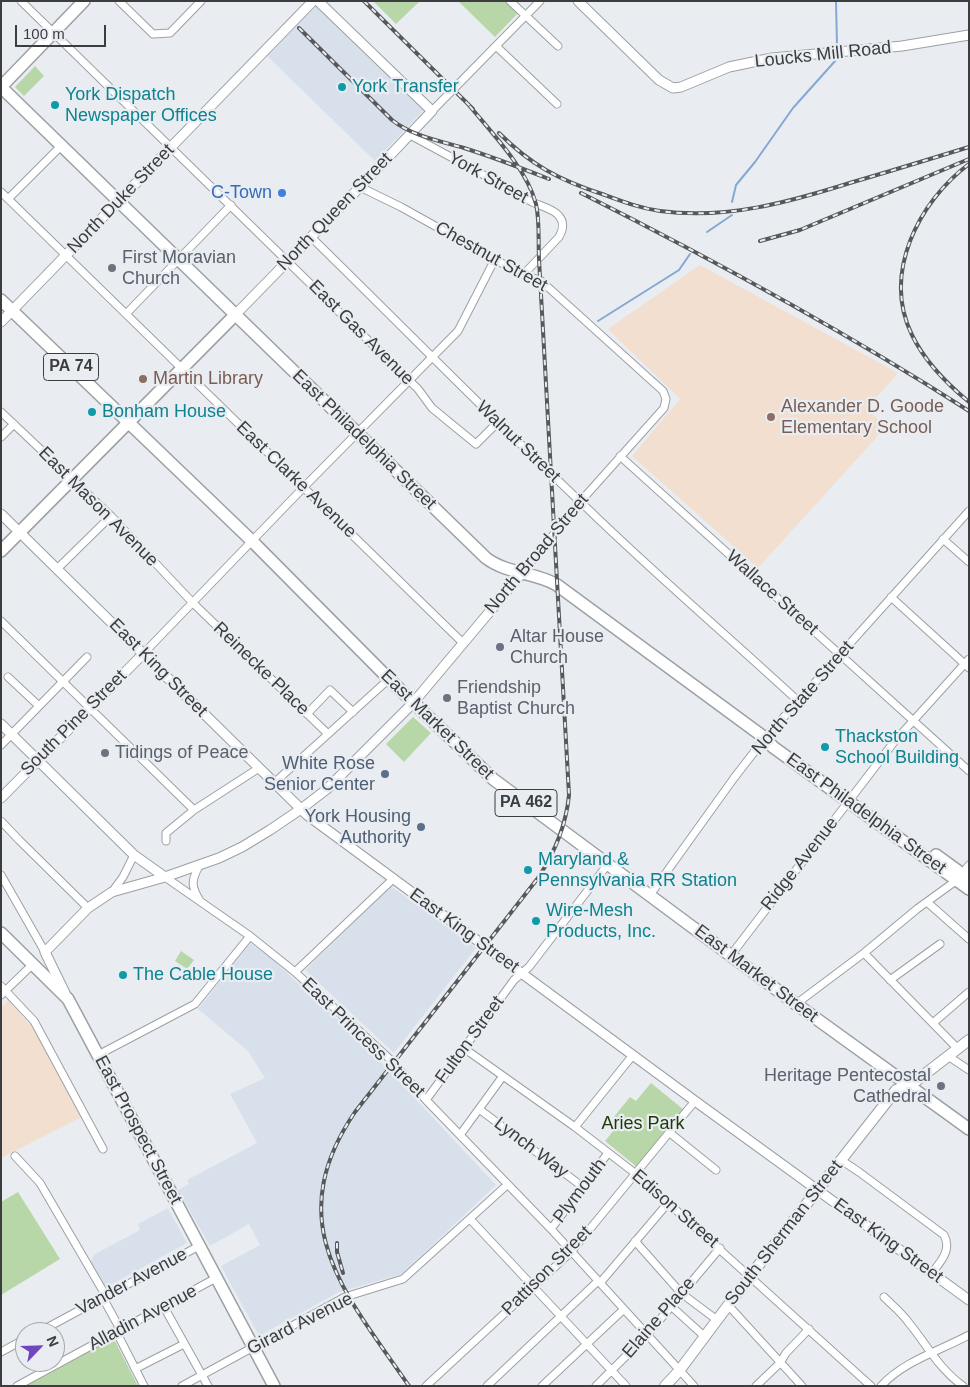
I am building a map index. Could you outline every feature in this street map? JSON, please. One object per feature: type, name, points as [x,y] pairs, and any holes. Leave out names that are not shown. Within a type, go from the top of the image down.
[{"type":"main road","points":[[1,87],[84,1]]},
{"type":"main road","name":"East Philadelphia Street","points":[[1,87],[486,558],[502,568],[534,575],[557,586],[766,738],[773,747],[964,875],[969,889]]},
{"type":"main road","name":"East Market Street","points":[[1,300],[252,541],[413,703],[493,779],[796,1004],[969,1129]]},
{"type":"main road","name":"North Queen Street","points":[[1,551],[236,314]]},
{"type":"main road","points":[[1,933],[68,999]]},
{"type":"main road","name":"East Prospect Street","points":[[68,999],[274,1386]]},
{"type":"main road","name":"South Sherman Street","points":[[664,1386],[680,1372],[704,1336],[896,1090],[916,1082],[969,1040]]},
{"type":"street","name":"East Gas Avenue","points":[[21,1],[418,388],[432,408],[476,444],[498,422]]},
{"type":"street","points":[[119,1],[153,34],[170,33],[201,1]]},
{"type":"street","name":"North Duke Street","points":[[1,322],[313,1]]},
{"type":"street","points":[[318,1],[432,111]]},
{"type":"street","points":[[510,1],[558,46]]},
{"type":"street","name":"North Queen Street","points":[[236,314],[540,1]]},
{"type":"street","name":"Loucks Mill Road","points":[[578,1],[659,80],[673,88],[681,87],[729,67],[772,58],[902,46],[969,36]]},
{"type":"street","points":[[496,46],[557,104]]},
{"type":"street","name":"York Street","points":[[410,135],[557,214],[563,223],[560,237],[523,275]]},
{"type":"street","points":[[8,199],[61,146]]},
{"type":"street","name":"Chestnut Street","points":[[360,187],[401,207],[523,275],[540,280],[663,391],[666,399],[664,408]]},
{"type":"street","name":"East Clarke Avenue","points":[[1,192],[463,643]]},
{"type":"street","points":[[126,314],[231,205]]},
{"type":"street","name":"Walnut Street","points":[[311,237],[457,383],[580,502],[798,701]]},
{"type":"street","name":"South Pine Street","points":[[1,798],[458,331],[495,258]]},
{"type":"street","name":"North Broad Street","points":[[45,952],[88,908],[112,892],[199,866],[242,847],[301,809],[327,789],[413,703],[580,502],[664,408]]},
{"type":"street","name":"East Mason Avenue","points":[[1,412],[111,516],[193,603]]},
{"type":"street","points":[[1,437],[14,424]]},
{"type":"street","name":"Wallace Street","points":[[620,456],[969,771]]},
{"type":"street","name":"North State Street","points":[[650,895],[734,778],[766,738],[969,511]]},
{"type":"street","name":"East King Street","points":[[1,514],[301,809],[695,1102],[969,1300]]},
{"type":"street","points":[[57,569],[111,516]]},
{"type":"street","points":[[943,539],[969,562]]},
{"type":"street","points":[[891,598],[967,664]]},
{"type":"street","name":"Reinecke Place","points":[[193,603],[328,734]]},
{"type":"street","points":[[1,622],[194,810]]},
{"type":"street","points":[[1,745],[87,657]]},
{"type":"street","name":"Ridge Avenue","points":[[730,955],[912,720],[967,664]]},
{"type":"street","points":[[8,677],[38,706]]},
{"type":"street","points":[[274,783],[389,679]]},
{"type":"street","points":[[307,714],[330,690],[353,712]]},
{"type":"street","name":"East Princess Street","points":[[1,724],[134,855],[250,936],[295,972],[392,1062],[507,1186],[551,1229],[694,1386]]},
{"type":"street","points":[[166,841],[166,833],[194,810],[259,768]]},
{"type":"street","points":[[1,821],[88,908]]},
{"type":"street","points":[[112,892],[123,877],[134,855]]},
{"type":"street","name":"Fulton Street","points":[[426,1100],[514,980],[529,967],[608,864]]},
{"type":"street","points":[[199,866],[192,886],[203,905]]},
{"type":"street","name":"East Prospect Street","points":[[1,875],[45,952],[68,999]]},
{"type":"street","points":[[796,1004],[864,954],[927,902],[964,875]]},
{"type":"street","points":[[295,972],[393,879]]},
{"type":"street","points":[[927,902],[969,939]]},
{"type":"street","points":[[98,1055],[195,1004],[250,936]]},
{"type":"street","points":[[890,980],[940,944]]},
{"type":"street","points":[[864,954],[958,1049]]},
{"type":"street","points":[[33,964],[3,991],[34,1021],[103,1149]]},
{"type":"street","points":[[933,1022],[969,992]]},
{"type":"street","name":"Edison Street","points":[[465,1048],[575,1127],[636,1174],[871,1386]]},
{"type":"street","points":[[575,1127],[633,1055]]},
{"type":"street","points":[[948,1056],[969,1070]]},
{"type":"street","points":[[460,1135],[503,1076]]},
{"type":"street","name":"Pattison Street","points":[[426,1386],[572,1252],[695,1102]]},
{"type":"street","name":"Lynch Way","points":[[479,1109],[582,1187]]},
{"type":"street","points":[[670,1133],[716,1170]]},
{"type":"street","name":"Plymouth","points":[[551,1229],[608,1153]]},
{"type":"street","points":[[16,1156],[40,1183],[86,1260],[103,1291],[104,1298],[144,1386]]},
{"type":"street","points":[[841,1160],[944,1235],[948,1243],[947,1250],[932,1273]]},
{"type":"street","name":"Girard Avenue","points":[[182,1386],[345,1297],[403,1280],[507,1186]]},
{"type":"street","points":[[486,1386],[599,1282],[668,1203]]},
{"type":"street","points":[[470,1219],[626,1386]]},
{"type":"street","points":[[635,1241],[682,1293],[717,1320]]},
{"type":"street","name":"Vander Avenue","points":[[58,1322],[199,1246]]},
{"type":"street","name":"Elaine Place","points":[[596,1386],[647,1335],[720,1248]]},
{"type":"street","name":"Alladin Avenue","points":[[17,1386],[216,1278]]},
{"type":"street","points":[[884,1297],[909,1322],[931,1354],[953,1379],[963,1386]]},
{"type":"street","points":[[728,1305],[802,1386]]},
{"type":"street","points":[[671,1306],[704,1336]]},
{"type":"street","points":[[164,1307],[208,1386]]},
{"type":"street","points":[[542,1386],[623,1310]]},
{"type":"street","points":[[756,1386],[780,1363],[786,1353],[809,1329]]},
{"type":"street","points":[[881,1386],[890,1376],[904,1366],[969,1335]]},
{"type":"street","points":[[1,1352],[15,1344]]},
{"type":"street","points":[[135,1369],[184,1344]]},
{"type":"shaded area","points":[[316,5],[424,110],[375,161],[267,56]]},
{"type":"shaded area","name":"Alexander D. Goode Elementary School","points":[[700,265],[898,373],[867,408],[886,427],[758,568],[632,456],[680,399],[608,329]]},
{"type":"shaded area","points":[[391,886],[476,948],[394,1053],[305,970]]},
{"type":"shaded area","points":[[250,943],[272,959],[364,1044],[496,1185],[402,1274],[339,1292],[259,1336],[221,1266],[260,1245],[249,1224],[210,1246],[178,1190],[189,1184],[187,1180],[257,1143],[230,1094],[265,1078],[248,1051],[198,1009]]},
{"type":"shaded area","points":[[8,1001],[34,1029],[82,1117],[1,1158],[1,1007]]},
{"type":"shaded area","points":[[168,1208],[187,1243],[105,1288],[90,1262],[95,1254],[140,1230],[138,1224]]},
{"type":"green space","points":[[373,1],[420,1],[396,24]]},
{"type":"green space","points":[[458,1],[506,1],[518,13],[495,37]]},
{"type":"green space","points":[[35,66],[44,76],[24,96],[15,87]]},
{"type":"green space","points":[[413,717],[431,733],[404,762],[386,744]]},
{"type":"green space","points":[[181,951],[194,960],[187,969],[175,961]]},
{"type":"green space","name":"Aries Park","points":[[651,1083],[684,1110],[637,1167],[605,1141],[619,1124],[613,1118],[630,1097],[636,1101]]},
{"type":"green space","points":[[18,1192],[60,1259],[1,1295],[1,1202]]},
{"type":"green space","points":[[112,1335],[138,1386],[21,1386],[46,1372],[65,1372],[65,1361]]},
{"type":"waterway","points":[[836,1],[837,45]]},
{"type":"waterway","points":[[732,202],[736,185],[755,162],[793,108],[836,60]]},
{"type":"waterway","points":[[707,232],[732,215]]},
{"type":"waterway","points":[[598,321],[679,270],[690,254]]},
{"type":"railway","points":[[364,1],[473,109]]},
{"type":"railway","points":[[299,28],[400,126],[426,137],[486,155],[549,179]]},
{"type":"railway","points":[[409,1386],[363,1320],[344,1288],[330,1257],[322,1224],[323,1189],[333,1152],[355,1112],[538,878],[559,838],[568,806],[569,795],[536,204],[517,164],[468,104]]},
{"type":"railway","points":[[499,133],[534,163],[572,183],[637,206],[660,211],[685,213],[733,211],[782,202],[969,147]]},
{"type":"railway","points":[[760,241],[800,230],[969,159]]},
{"type":"railway","points":[[969,164],[934,198],[921,219],[910,241],[903,264],[901,288],[904,312],[917,345],[937,372],[969,402]]},
{"type":"railway","points":[[581,193],[778,297],[922,381],[969,411]]},
{"type":"railway","points":[[337,1243],[337,1252],[343,1273]]},
{"type":"place","name":"York Transfer","points":[[342,87]]},
{"type":"place","name":"York Dispatch Newspaper Offices","points":[[55,105]]},
{"type":"place","name":"C-Town","points":[[282,193]]},
{"type":"place","name":"First Moravian Church","points":[[112,268]]},
{"type":"place","name":"Martin Library","points":[[143,379]]},
{"type":"place","name":"Bonham House","points":[[92,412]]},
{"type":"place","name":"Alexander D. Goode Elementary School","points":[[771,417]]},
{"type":"place","name":"Altar House Church","points":[[500,647]]},
{"type":"place","name":"Friendship Baptist Church","points":[[447,698]]},
{"type":"place","name":"Thackston School Building","points":[[825,747]]},
{"type":"place","name":"Tidings of Peace","points":[[105,753]]},
{"type":"place","name":"White Rose Senior Center","points":[[385,774]]},
{"type":"place","name":"York Housing Authority","points":[[421,827]]},
{"type":"place","name":"Maryland & Pennsylvania RR Station","points":[[528,870]]},
{"type":"place","name":"Wire-Mesh Products, Inc.","points":[[536,921]]},
{"type":"place","name":"The Cable House","points":[[123,975]]},
{"type":"place","name":"Heritage Pentecostal Cathedral","points":[[941,1086]]}]
